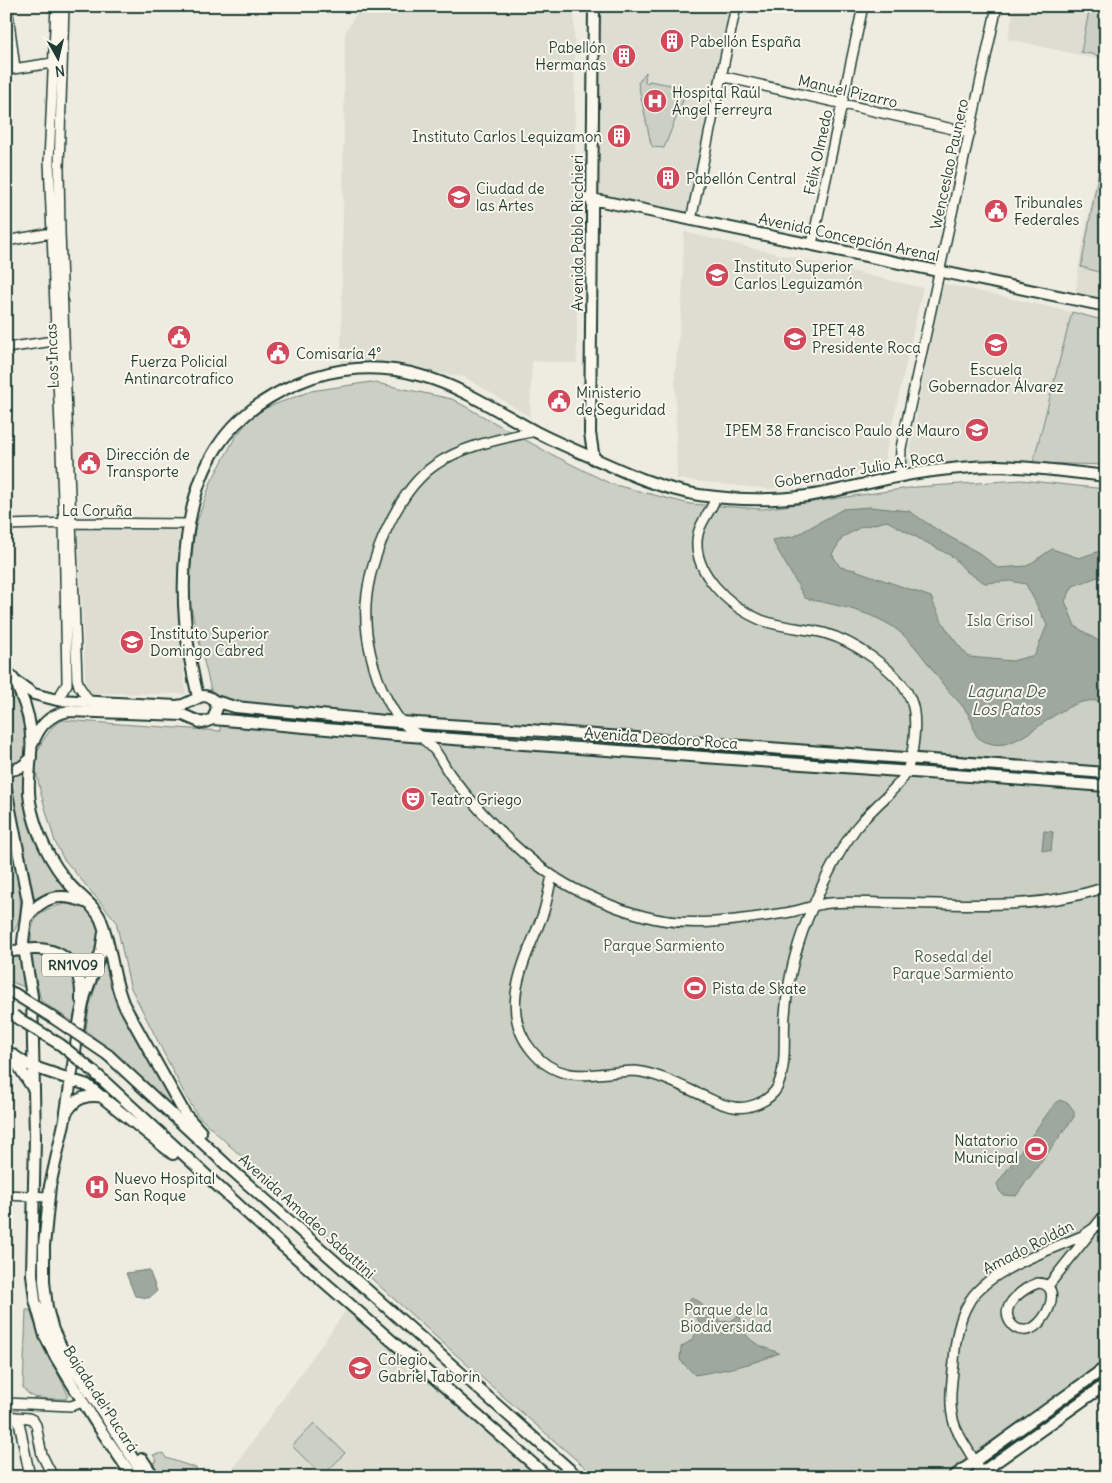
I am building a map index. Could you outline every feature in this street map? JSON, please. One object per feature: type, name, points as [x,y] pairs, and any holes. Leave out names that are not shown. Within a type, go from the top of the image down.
[{"type":"main road","name":"Avenida Pablo Ricchieri","points":[[589,6],[590,433],[594,459]]},
{"type":"main road","name":"Avenida Pablo Ricchieri","points":[[580,452],[584,440],[594,6]]},
{"type":"main road","name":"Avenida Concepción Arenal","points":[[590,196],[1106,301]]},
{"type":"main road","name":"Avenida Concepción Arenal","points":[[940,268],[1106,306]]},
{"type":"main road","points":[[194,720],[190,710],[195,698],[184,617],[184,562],[188,524],[194,498],[202,473],[217,447],[232,427],[271,396],[320,374],[353,369],[401,371],[426,377],[476,399],[535,431],[580,452]]},
{"type":"main road","name":"Gobernador Julio A. Roca","points":[[580,452],[634,477],[665,487],[716,497],[766,500],[805,496],[900,476],[974,467],[996,466],[1106,476]]},
{"type":"main road","points":[[9,673],[27,710],[31,730],[29,792],[31,809],[44,845],[56,868],[98,915],[121,998],[185,1114],[233,1171]]},
{"type":"main road","name":"Avenida Deodoro Roca","points":[[9,673],[34,694],[57,700],[177,706],[184,705],[195,698],[207,696],[214,701],[235,707],[402,722],[1106,773]]},
{"type":"main road","points":[[213,719],[217,708],[214,701]]},
{"type":"main road","name":"Avenida Deodoro Roca","points":[[31,753],[42,725],[50,718],[64,712],[183,715],[206,723],[213,719],[383,734],[420,735],[1106,786]]},
{"type":"main road","points":[[6,770],[20,768],[31,753]]},
{"type":"main road","name":"Bajada del Pucará","points":[[6,789],[28,901],[23,934],[31,988],[34,1067],[32,1274],[38,1310],[50,1346],[94,1420],[134,1477]]},
{"type":"main road","points":[[26,919],[36,906],[50,898],[69,896],[86,902]]},
{"type":"main road","name":"Bajada del Pucará","points":[[104,932],[101,952],[85,995],[80,1018],[66,1115],[48,1198],[43,1266],[45,1295],[54,1330],[64,1353],[145,1477]]},
{"type":"main road","name":"RN1V09","points":[[6,952],[36,949],[50,950],[65,957],[72,963],[77,971],[81,986],[80,1018]]},
{"type":"main road","name":"Avenida Amadeo Sabattini","points":[[11,992],[55,1018],[108,1055],[233,1171],[578,1477]]},
{"type":"main road","points":[[10,1014],[61,1045],[94,1072],[212,1182],[548,1477]]},
{"type":"main road","points":[[8,1051],[24,1063],[87,1085],[179,1159],[212,1182]]},
{"type":"main road","points":[[8,1051],[34,1091]]},
{"type":"main road","points":[[66,1115],[74,1102],[86,1096],[104,1097]]},
{"type":"main road","points":[[953,1477],[1106,1367]]},
{"type":"main road","points":[[979,1476],[1105,1384]]},
{"type":"main road","points":[[94,1400],[116,1424],[154,1477]]},
{"type":"main road","points":[[94,1420],[125,1477]]},
{"type":"street","points":[[7,6],[11,69],[57,62]]},
{"type":"street","name":"Los Incas","points":[[56,6],[59,168],[56,233],[68,523],[77,678],[79,686],[89,701]]},
{"type":"street","name":"Los Incas","points":[[57,62],[64,6]]},
{"type":"street","points":[[691,218],[736,6]]},
{"type":"street","name":"Félix Olmedo","points":[[813,242],[863,6]]},
{"type":"street","name":"Wenceslao Paunero","points":[[900,476],[901,448],[996,6]]},
{"type":"street","name":"Manuel Pizarro","points":[[721,76],[970,133]]},
{"type":"street","points":[[6,241],[56,233]]},
{"type":"street","points":[[6,348],[60,340]]},
{"type":"street","points":[[535,431],[473,447],[454,454],[437,464],[421,477],[408,492],[388,527],[368,588],[366,618],[371,652],[381,684],[387,700],[402,722],[420,735],[437,754],[454,780],[503,834],[552,876],[583,893],[644,916],[666,920],[717,922],[794,912],[812,906],[831,903],[1028,903],[1073,896],[1106,887]]},
{"type":"street","points":[[552,876],[546,905],[515,993],[518,1027],[530,1049],[547,1065],[568,1074],[644,1072],[735,1108],[744,1108],[765,1100],[772,1094],[779,1085],[782,1070],[785,1012],[789,987],[798,946],[812,906],[856,829],[902,780],[910,758],[914,734],[914,710],[906,689],[891,671],[865,653],[838,638],[824,633],[762,620],[728,599],[713,584],[701,562],[697,543],[701,524],[716,497]]},
{"type":"street","name":"Los Incas","points":[[57,700],[67,684],[68,523]]},
{"type":"street","name":"La Coruña","points":[[6,525],[68,523],[188,524]]},
{"type":"street","points":[[6,1195],[48,1198]]},
{"type":"street","name":"Amado Roldán","points":[[1048,1286],[1106,1213]]},
{"type":"street","name":"Amado Roldán","points":[[979,1476],[974,1462],[956,1429],[951,1404],[956,1340],[968,1303],[973,1295],[1005,1271],[1084,1235],[1094,1228]]},
{"type":"street","points":[[1042,1283],[1048,1286],[1052,1291],[1052,1298],[1038,1325],[1027,1330],[1018,1329],[1013,1326],[1007,1315],[1010,1303],[1034,1284],[1042,1283]]},
{"type":"street","points":[[6,1403],[71,1406],[83,1402]]},
{"type":"street","points":[[11,1416],[19,1422],[30,1477]]},
{"type":"street","points":[[11,1416],[33,1420],[42,1455],[53,1477]]},
{"type":"shaded area","name":"Ciudad de las Artes","points":[[574,6],[577,363],[532,361],[530,417],[465,377],[384,365],[341,364],[345,33],[359,8]]},
{"type":"shaded area","name":"Hospital Raúl Ángel Ferreyra","points":[[597,6],[733,6],[688,217],[595,196]]},
{"type":"shaded area","points":[[1014,6],[1106,6],[1106,61],[1008,39]]},
{"type":"shaded area","points":[[1106,122],[1106,299],[1076,292],[1079,263]]},
{"type":"shaded area","name":"IPET 48 Presidente Roca","points":[[684,232],[923,288],[883,465],[823,481],[769,489],[677,479],[675,372],[682,302]]},
{"type":"shaded area","points":[[941,283],[1072,312],[1033,463],[970,463],[907,467]]},
{"type":"shaded area","name":"Instituto Superior Domingo Cabred","points":[[181,525],[176,591],[186,694],[86,693],[78,526]]},
{"type":"shaded area","name":"Colegio Gabriel Taborín","points":[[347,1309],[484,1427],[540,1477],[227,1477]]},
{"type":"green space","points":[[1090,6],[1106,6],[1106,57],[1081,52]]},
{"type":"green space","points":[[646,72],[645,82],[648,83],[649,81],[688,88],[664,148],[653,147],[651,144],[638,83]]},
{"type":"green space","points":[[1106,133],[1106,274],[1081,267]]},
{"type":"green space","points":[[1072,312],[1106,321],[1106,465],[1033,463]]},
{"type":"green space","name":"Parque Sarmiento","points":[[371,382],[452,399],[549,453],[611,484],[690,504],[763,509],[916,487],[1021,480],[1106,489],[1106,1361],[999,1440],[945,1477],[596,1477],[385,1291],[197,1115],[183,1091],[130,986],[116,921],[63,858],[55,842],[40,790],[35,757],[53,726],[63,720],[221,731],[188,596],[195,527],[211,482],[236,436],[257,411],[311,391]]},
{"type":"green space","points":[[6,681],[19,706],[27,741],[24,757],[20,761],[11,764],[6,764]]},
{"type":"green space","points":[[26,772],[25,796],[72,893],[53,894],[35,901],[12,788],[7,777]]},
{"type":"green space","points":[[6,817],[20,895],[20,914],[14,931],[6,940]]},
{"type":"green space","points":[[65,904],[79,906],[91,911],[100,933],[98,948],[86,978],[76,960],[65,950],[58,947],[31,945],[32,928],[38,916],[49,909]]},
{"type":"green space","points":[[30,953],[58,958],[70,970],[77,997],[76,1024],[41,1001]]},
{"type":"green space","points":[[106,954],[114,986],[188,1124],[86,1030],[89,1007]]},
{"type":"green space","points":[[6,957],[21,957],[27,988],[6,980]]},
{"type":"green space","points":[[26,1310],[30,1310],[68,1395],[66,1399],[36,1397],[26,1392],[23,1387]]},
{"type":"green space","points":[[314,1423],[345,1453],[323,1476],[292,1446]]},
{"type":"green space","points":[[163,1453],[166,1458],[196,1468],[197,1475],[200,1477],[162,1477],[153,1463],[157,1461],[153,1455]]},
{"type":"water","name":"Laguna De Los Patos","points":[[870,507],[909,511],[939,531],[979,553],[998,568],[1027,566],[1052,549],[1079,558],[1106,549],[1106,574],[1073,586],[1065,601],[1075,626],[1106,646],[1106,703],[1090,701],[1075,704],[1016,740],[1002,744],[989,743],[976,736],[972,722],[965,710],[919,652],[901,633],[880,619],[868,614],[805,598],[772,540],[795,536],[843,509]],"holes":[[[887,521],[953,557],[967,572],[985,583],[1010,581],[1026,584],[1047,625],[1035,655],[1012,661],[969,657],[947,629],[931,597],[855,570],[840,567],[832,554],[843,537],[861,527]]]},
{"type":"water","points":[[1044,831],[1053,832],[1051,851],[1042,850]]},
{"type":"water","name":"Natatorio Municipal","points":[[1060,1100],[1069,1104],[1074,1111],[1074,1117],[1016,1196],[1003,1195],[997,1184],[1055,1103]]},
{"type":"water","points":[[149,1270],[157,1291],[149,1298],[135,1296],[126,1273]]},
{"type":"water","points":[[692,1297],[701,1303],[706,1313],[722,1322],[731,1321],[740,1315],[744,1331],[752,1341],[779,1353],[748,1364],[695,1375],[680,1360],[681,1347],[692,1340],[701,1325],[688,1302]]},
{"type":"place","name":"Pabellón España","points":[[672,41]]},
{"type":"place","name":"Pabellón Hermanas","points":[[624,56]]},
{"type":"place","name":"Hospital Raúl Ángel Ferreyra","points":[[655,101]]},
{"type":"place","name":"Instituto Carlos Lequizamon","points":[[619,136]]},
{"type":"place","name":"Pabellón Central","points":[[668,178]]},
{"type":"place","name":"Ciudad de las Artes","points":[[459,197]]},
{"type":"place","name":"Tribunales Federales","points":[[996,211]]},
{"type":"place","name":"Instituto Superior Carlos Leguizamón","points":[[717,275]]},
{"type":"place","name":"Fuerza Policial Antinarcotrafico","points":[[179,337]]},
{"type":"place","name":"IPET 48 Presidente Roca","points":[[795,339]]},
{"type":"place","name":"Escuela Gobernador Álvarez","points":[[996,345]]},
{"type":"place","name":"Comisaría 4°","points":[[278,353]]},
{"type":"place","name":"Ministerio de Seguridad","points":[[559,401]]},
{"type":"place","name":"IPEM 38 Francisco Paulo de Mauro","points":[[977,430]]},
{"type":"place","name":"Dirección de Transporte","points":[[89,463]]},
{"type":"place","name":"Instituto Superior Domingo Cabred","points":[[132,642]]},
{"type":"place","name":"Teatro Griego","points":[[413,799]]},
{"type":"place","name":"Pista de Skate","points":[[695,988]]},
{"type":"place","name":"Natatorio Municipal","points":[[1036,1149]]},
{"type":"place","name":"Nuevo Hospital San Roque","points":[[97,1187]]},
{"type":"place","name":"Colegio Gabriel Taborín","points":[[360,1368]]},
{"type":"park label","name":"Isla Crisol","points":[[1000,620]]},
{"type":"park label","name":"Rosedal del Parque Sarmiento","points":[[953,964]]},
{"type":"park label","name":"Parque de la Biodiversidad","points":[[726,1318]]}]
